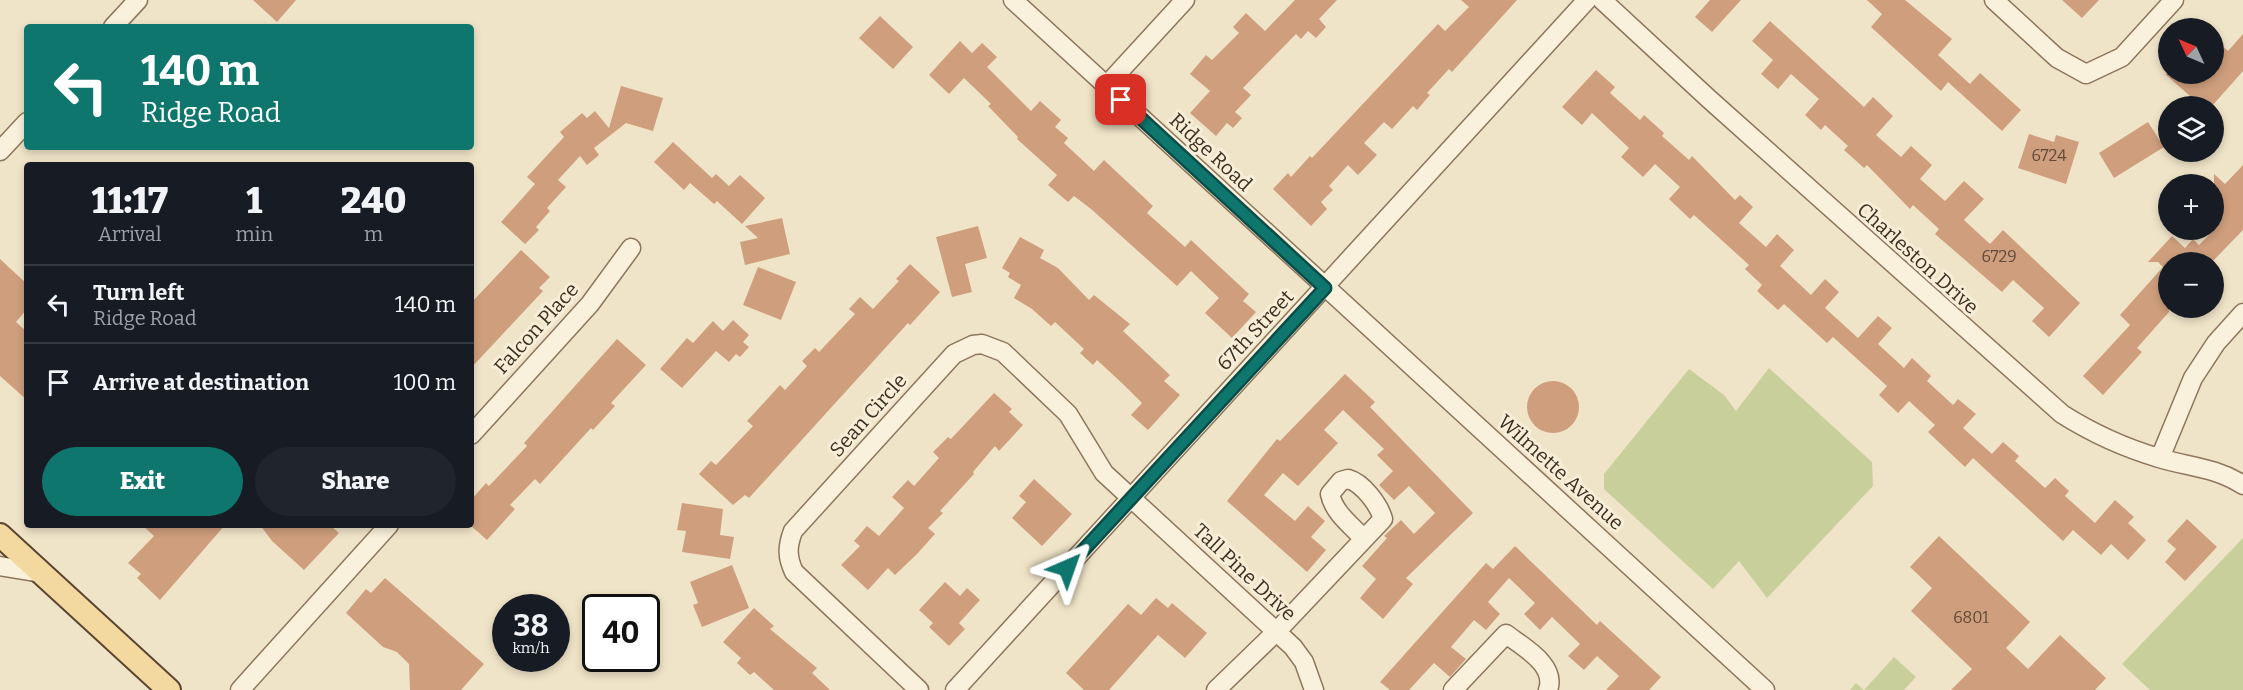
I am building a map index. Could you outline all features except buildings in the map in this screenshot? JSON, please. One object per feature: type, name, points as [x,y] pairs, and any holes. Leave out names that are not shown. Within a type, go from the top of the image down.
[{"type":"main road","points":[[0,535],[169,690]]},
{"type":"street","points":[[116,24],[138,0]]},
{"type":"street","name":"Ridge Road","points":[[1013,0],[1325,288]]},
{"type":"street","points":[[1106,86],[1185,0]]},
{"type":"street","name":"67th Street","points":[[955,690],[1587,0]]},
{"type":"street","name":"Charleston Drive","points":[[1602,0],[2041,398],[2081,426],[2160,458],[2193,464],[2243,485]]},
{"type":"street","points":[[1994,0],[2057,58],[2086,74],[2122,57],[2174,0]]},
{"type":"street","points":[[0,151],[24,125]]},
{"type":"street","name":"Falcon Place","points":[[474,432],[590,304],[631,248]]},
{"type":"street","name":"Wilmette Avenue","points":[[1325,288],[1765,690]]},
{"type":"street","points":[[2160,458],[2193,378],[2216,343],[2243,313]]},
{"type":"street","name":"Sean Circle","points":[[919,690],[794,572],[787,555],[788,544],[793,531],[954,354],[963,348],[982,344],[1003,352],[1068,414],[1104,473],[1131,498]]},
{"type":"street","name":"Tall Pine Drive","points":[[1131,498],[1277,631],[1304,662],[1314,690]]},
{"type":"street","points":[[240,690],[386,528]]},
{"type":"street","points":[[1216,690],[1277,631],[1364,539]]},
{"type":"street","points":[[0,566],[41,573]]},
{"type":"street","points":[[1461,687],[1506,634],[1538,658],[1550,678],[1548,690]]},
{"type":"green space","points":[[1769,368],[1872,462],[1873,486],[1767,598],[1739,561],[1713,589],[1604,489],[1604,474],[1689,369],[1724,395],[1736,411]]},
{"type":"green space","points":[[2243,538],[2243,690],[2150,690],[2122,664]]},
{"type":"green space","points":[[1894,657],[1916,677],[1904,690],[1864,690]]},
{"type":"green space","points":[[1856,683],[1864,690],[1850,690]]},
{"type":"route","points":[[1067,568],[1325,288],[1121,100]]}]
